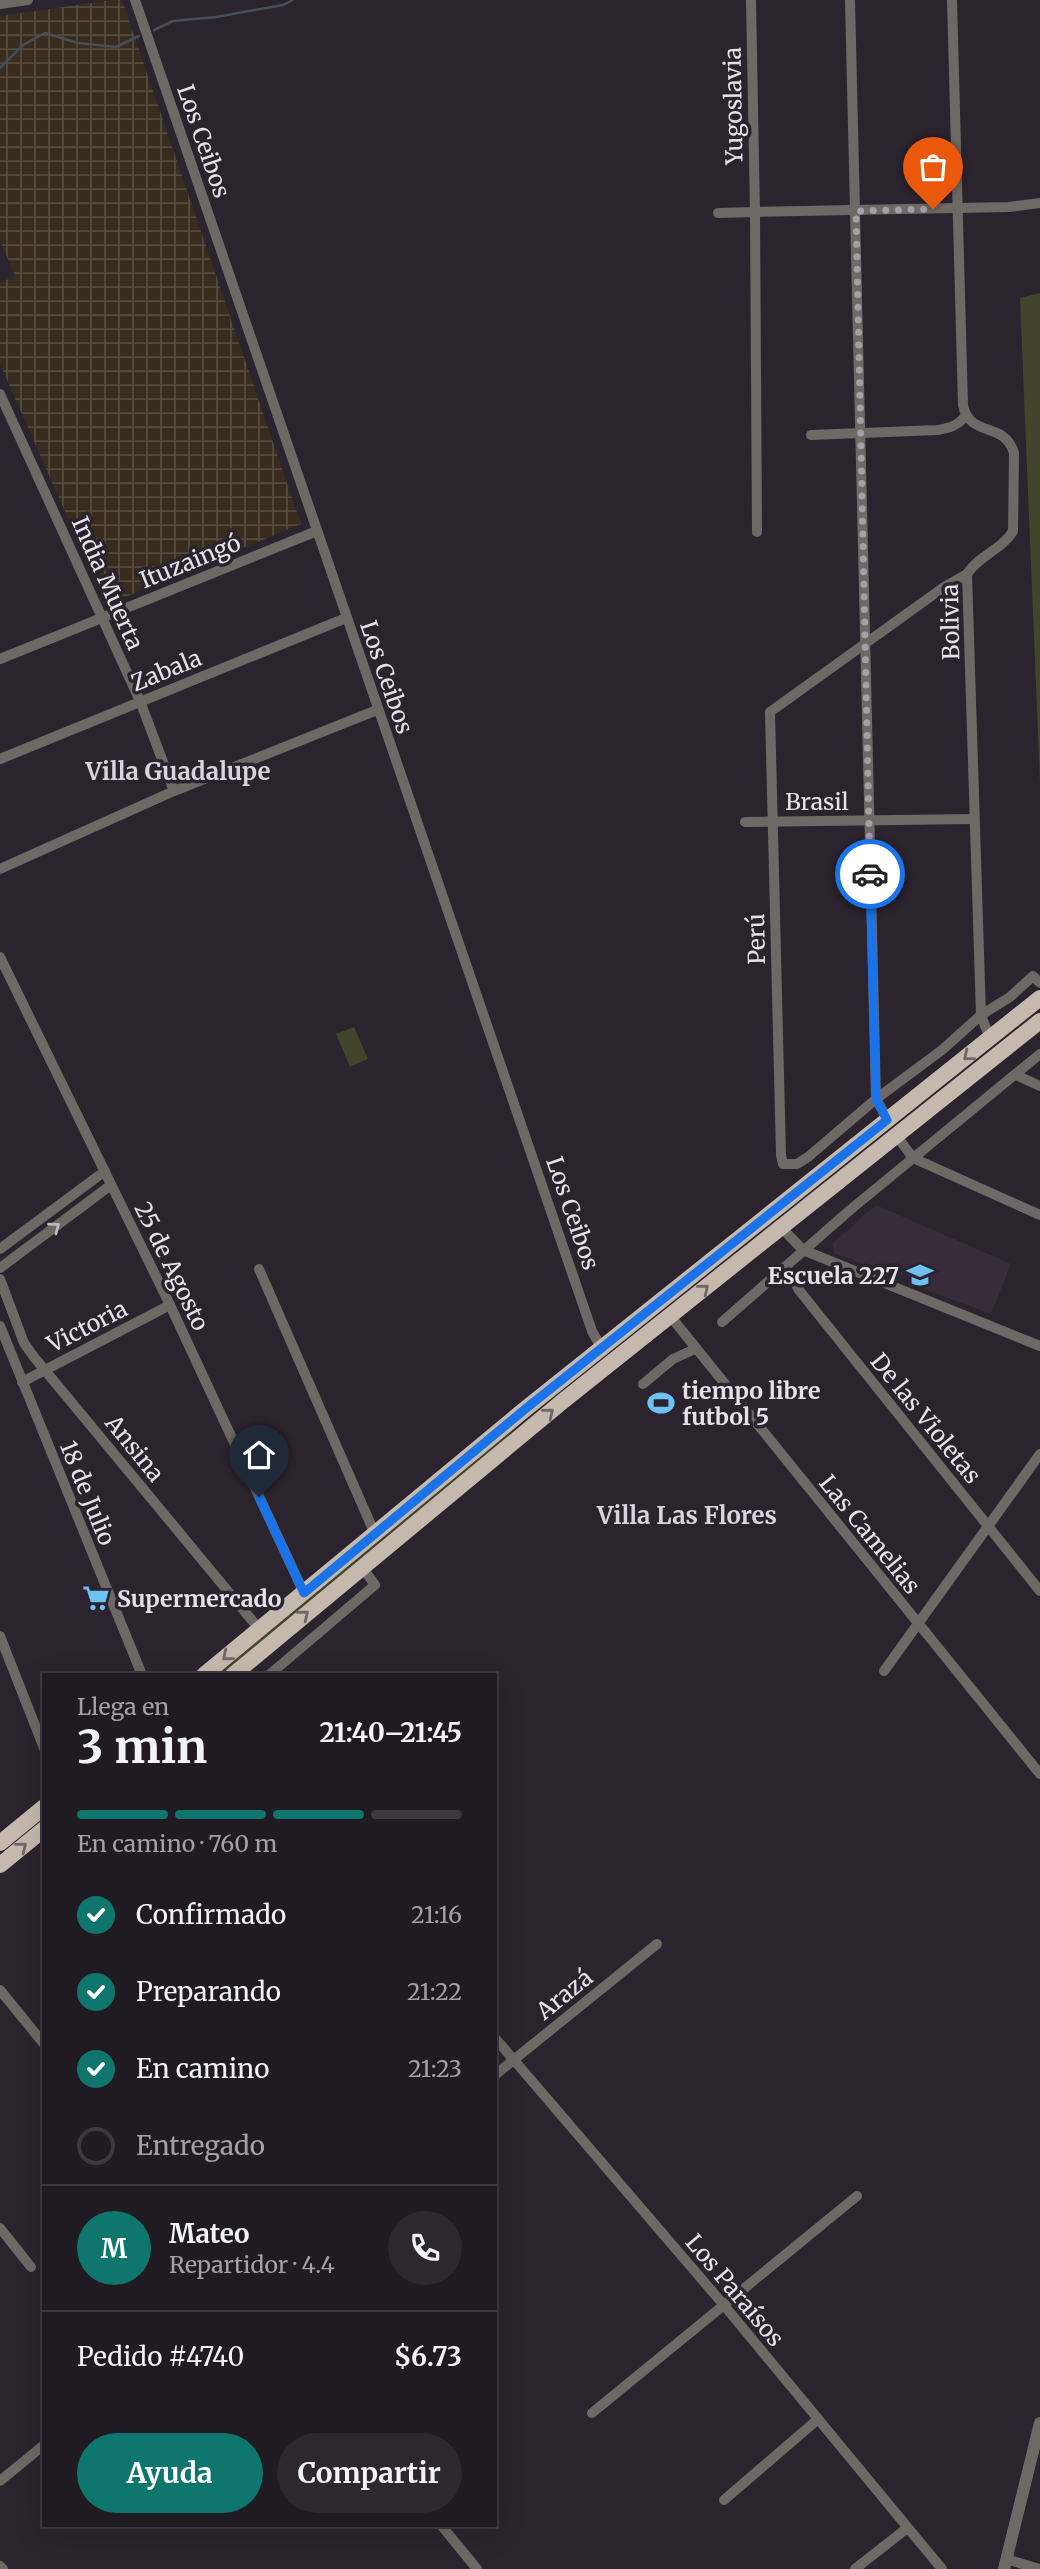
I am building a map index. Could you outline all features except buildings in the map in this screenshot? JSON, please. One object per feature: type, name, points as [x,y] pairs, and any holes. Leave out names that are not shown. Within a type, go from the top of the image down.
[{"type":"highway","points":[[206,1673],[602,1349],[1040,998]]},
{"type":"highway","points":[[235,1673],[612,1363],[1040,1021]]},
{"type":"highway","points":[[0,1843],[42,1809]]},
{"type":"highway","points":[[0,1865],[42,1831]]},
{"type":"street","points":[[0,4],[29,0]]},
{"type":"street","name":"Los Ceibos","points":[[135,0],[588,1318],[602,1349],[612,1363]]},
{"type":"street","name":"Yugoslavia","points":[[751,0],[757,532]]},
{"type":"street","points":[[850,0],[876,1099],[887,1120]]},
{"type":"street","points":[[811,435],[950,428],[960,423],[965,416],[952,0]]},
{"type":"street","points":[[718,213],[1040,204]]},
{"type":"street","name":"India Muerta","points":[[0,394],[140,701],[174,791]]},
{"type":"street","name":"Bolivia","points":[[965,416],[977,427],[996,431],[1004,436],[1014,453],[1013,531],[1008,540],[974,564],[967,574],[981,1015],[990,1039]]},
{"type":"street","name":"Ituzaingó","points":[[0,659],[317,531]]},
{"type":"street","points":[[866,643],[944,587],[967,574]]},
{"type":"street","name":"Zabala","points":[[0,759],[346,618]]},
{"type":"street","name":"Perú","points":[[866,643],[777,704],[770,712],[780,1155],[783,1164],[797,1164],[808,1157],[876,1099]]},
{"type":"street","points":[[0,869],[174,791],[377,710]]},
{"type":"street","name":"Brasil","points":[[745,822],[974,818]]},
{"type":"street","name":"25 de Agosto","points":[[0,957],[170,1305],[304,1593]]},
{"type":"street","points":[[876,1099],[942,1050],[981,1015],[1038,976]]},
{"type":"street","points":[[722,1322],[786,1268],[803,1250],[1040,1054]]},
{"type":"street","points":[[1016,1075],[1040,1086]]},
{"type":"street","points":[[896,1135],[913,1158],[1040,1215]]},
{"type":"street","points":[[0,1249],[105,1171]]},
{"type":"street","points":[[0,1268],[111,1185]]},
{"type":"street","points":[[770,1214],[803,1250],[1040,1346]]},
{"type":"street","name":"De las Violetas","points":[[786,1268],[799,1290],[1040,1591]]},
{"type":"street","points":[[258,1269],[375,1534]]},
{"type":"street","name":"Ansina","points":[[0,1279],[23,1343],[260,1630]]},
{"type":"street","name":"Victoria","points":[[22,1382],[170,1305]]},
{"type":"street","name":"Las Camelias","points":[[671,1317],[1040,1774]]},
{"type":"street","name":"18 de Julio","points":[[0,1326],[141,1673]]},
{"type":"street","points":[[642,1384],[673,1359],[695,1349]]},
{"type":"street","points":[[884,1671],[1040,1454]]},
{"type":"street","points":[[271,1673],[375,1585],[362,1567]]},
{"type":"street","points":[[0,1636],[42,1743]]},
{"type":"street","name":"Arazá","points":[[497,2073],[657,1944]]},
{"type":"street","points":[[0,1990],[42,2042]]},
{"type":"street","name":"Los Paraísos","points":[[497,2040],[723,2304],[906,2529],[942,2569]]},
{"type":"street","points":[[592,2413],[857,2196]]},
{"type":"street","points":[[0,2228],[31,2267]]},
{"type":"street","points":[[724,2500],[817,2420]]},
{"type":"street","points":[[1039,2569],[1005,2564],[1040,2423]]},
{"type":"street","points":[[0,2481],[42,2447]]},
{"type":"street","points":[[443,2527],[477,2569]]},
{"type":"street","points":[[855,2569],[906,2529]]},
{"type":"shaded area","points":[[122,0],[301,524],[106,605],[0,364],[0,283],[15,276],[0,241],[0,16]]},
{"type":"shaded area","points":[[876,1205],[1011,1264],[991,1314],[914,1285],[906,1272],[898,1278],[834,1253],[833,1243]]},
{"type":"green space","points":[[1040,293],[1040,783],[1020,298]]},
{"type":"green space","points":[[354,1027],[368,1059],[350,1067],[336,1034]]},
{"type":"green space","points":[[579,1375],[520,1424],[468,1473],[225,1673],[215,1673]]},
{"type":"waterway","points":[[154,30],[173,21],[216,17],[283,5],[293,0]]},
{"type":"waterway","points":[[0,68],[23,45],[45,33],[78,43],[116,47],[139,36]]},
{"type":"way so far","points":[[870,874],[856,211],[933,209]]},
{"type":"place","name":"Escuela 227","points":[[920,1275]]},
{"type":"place","name":"tiempo libre futbol 5","points":[[661,1403]]},
{"type":"place","name":"Supermercado","points":[[96,1598]]},
{"type":"district","name":"Villa Guadalupe","points":[[178,771]]},
{"type":"district","name":"Villa Las Flores","points":[[687,1515]]},
{"type":"route","points":[[259,1497],[304,1593],[524,1410],[887,1120],[876,1099],[870,874]]}]
